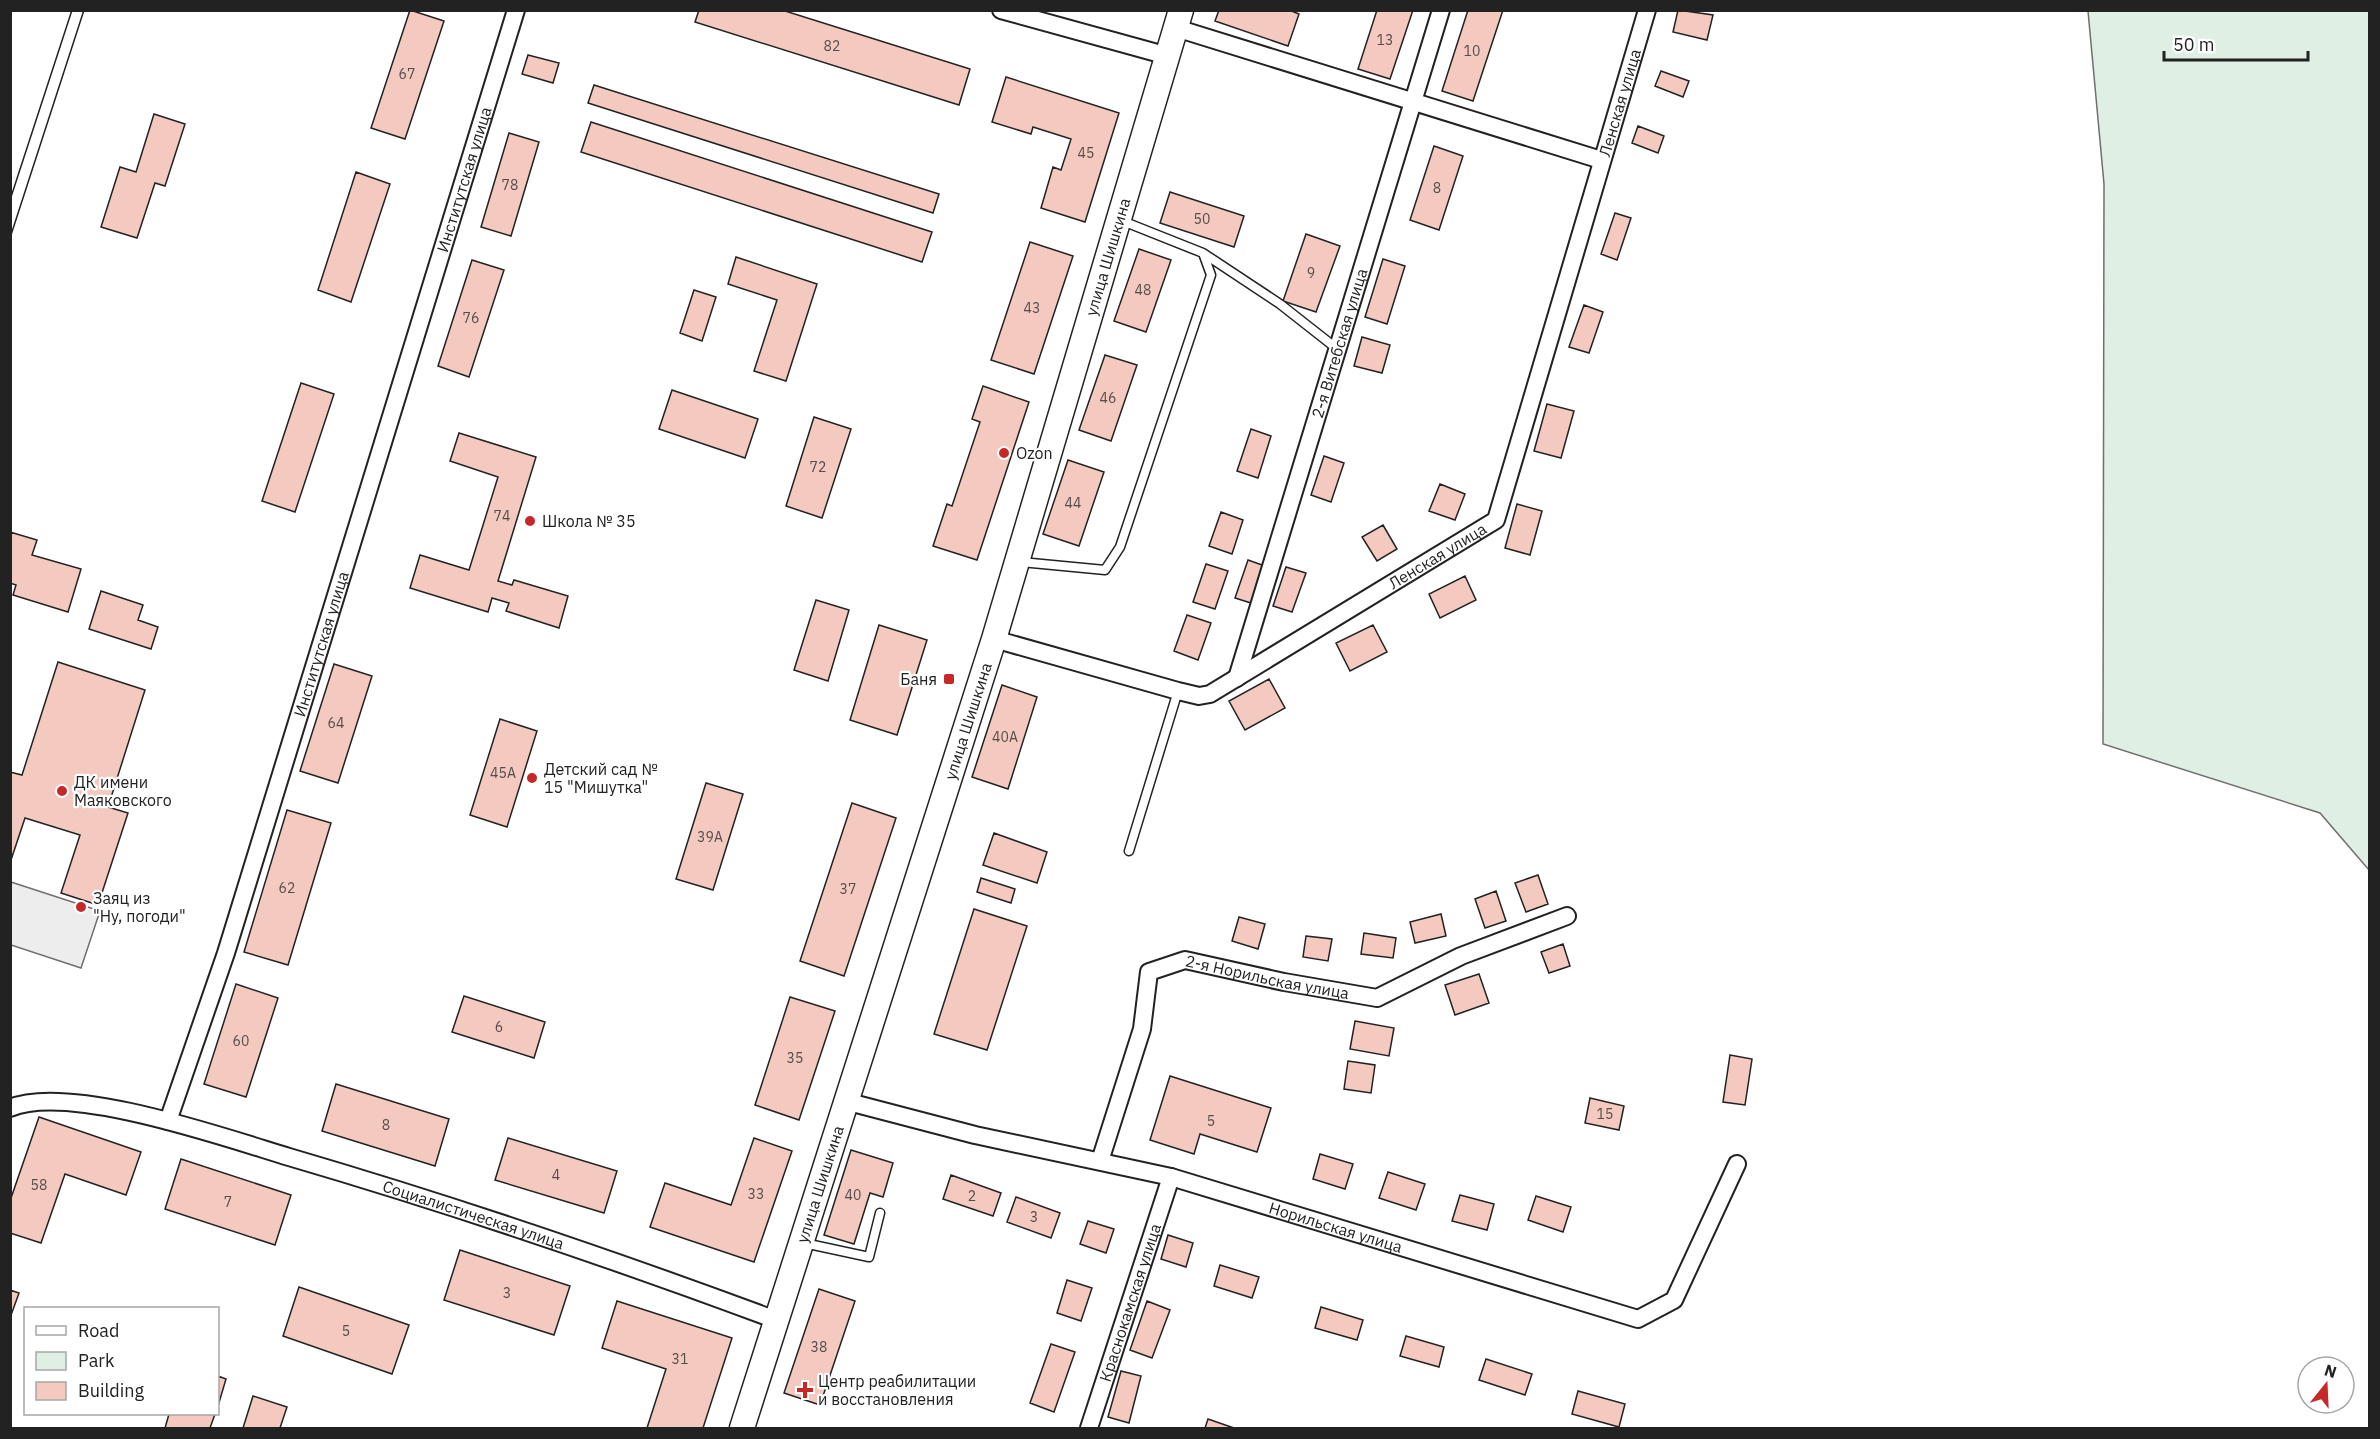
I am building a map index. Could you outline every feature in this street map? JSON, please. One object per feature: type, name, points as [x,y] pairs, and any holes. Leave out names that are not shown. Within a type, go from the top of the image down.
[{"type":"main road","name":"улица Шишкина","points":[[742,1428],[994,639],[1178,20]]},
{"type":"street","name":"Институтская улица","points":[[168,1121],[230,942],[516,10]]},
{"type":"street","points":[[1001,10],[1168,56]]},
{"type":"street","name":"2-я Витебская улица","points":[[1237,678],[1441,10]]},
{"type":"street","name":"Ленская улица","points":[[994,639],[1178,692],[1199,696],[1210,694],[1496,520],[1600,160],[1647,10]]},
{"type":"street","points":[[1178,20],[1412,102],[1600,160]]},
{"type":"street","name":"2-я Норильская улица","points":[[1100,1161],[1142,1029],[1149,972],[1185,960],[1284,982],[1377,998],[1461,957],[1567,916]]},
{"type":"street","name":"Норильская улица","points":[[845,1101],[975,1135],[1171,1177],[1638,1319],[1674,1300],[1737,1164]]},
{"type":"street","points":[[10,1108],[25,1102],[72,1102],[168,1121]]},
{"type":"street","name":"Социалистическая улица","points":[[168,1121],[430,1198],[617,1261],[776,1320]]},
{"type":"street","name":"Краснокамская улица","points":[[1089,1428],[1171,1177]]},
{"type":"lane","points":[[1118,219],[1203,254],[1280,303],[1336,348]]},
{"type":"lane","points":[[1017,562],[1105,570],[1120,547],[1211,275],[1203,254]]},
{"type":"lane","points":[[1129,851],[1178,692]]},
{"type":"lane","points":[[801,1242],[869,1257],[880,1213]]},
{"type":"green space","points":[[2088,11],[2369,11],[2369,870],[2320,813],[2103,744],[2104,184]]},
{"type":"shaded area","points":[[11,882],[100,911],[81,968],[11,945]]},
{"type":"building","points":[[410,10],[444,21],[405,139],[371,128]]},
{"type":"building","points":[[699,10],[782,10],[970,69],[959,105],[695,22]]},
{"type":"building","points":[[1219,10],[1289,10],[1299,14],[1288,46],[1215,21]]},
{"type":"building","points":[[1377,10],[1413,10],[1390,79],[1358,69]]},
{"type":"building","points":[[1468,10],[1503,10],[1473,101],[1442,91]]},
{"type":"building","points":[[1678,10],[1713,15],[1707,40],[1673,32]]},
{"type":"building","points":[[528,55],[559,63],[553,83],[522,74]]},
{"type":"building","points":[[1661,71],[1689,81],[1683,97],[1655,86]]},
{"type":"building","points":[[1006,77],[1119,113],[1085,222],[1041,208],[1053,167],[1061,170],[1071,139],[1033,127],[1031,134],[992,122]]},
{"type":"building","points":[[594,85],[939,194],[933,213],[588,103]]},
{"type":"building","points":[[154,114],[185,124],[165,186],[155,183],[137,238],[101,227],[120,167],[136,172]]},
{"type":"building","points":[[591,122],[932,232],[922,262],[581,152]]},
{"type":"building","points":[[1638,126],[1664,136],[1658,153],[1632,143]]},
{"type":"building","points":[[509,133],[539,142],[511,236],[481,227]]},
{"type":"building","points":[[1434,146],[1463,156],[1439,230],[1410,220]]},
{"type":"building","points":[[356,172],[390,184],[351,302],[318,290]]},
{"type":"building","points":[[1170,192],[1244,216],[1234,247],[1160,223]]},
{"type":"building","points":[[1615,213],[1631,218],[1617,260],[1601,254]]},
{"type":"building","points":[[1306,234],[1340,246],[1316,312],[1283,301]]},
{"type":"building","points":[[1030,242],[1073,256],[1034,374],[991,360]]},
{"type":"building","points":[[1139,249],[1171,260],[1146,332],[1114,321]]},
{"type":"building","points":[[736,257],[817,284],[786,381],[754,371],[777,300],[728,284]]},
{"type":"building","points":[[1383,259],[1405,266],[1387,324],[1365,317]]},
{"type":"building","points":[[472,260],[504,270],[469,377],[438,366]]},
{"type":"building","points":[[694,290],[716,297],[702,341],[680,333]]},
{"type":"building","points":[[1584,305],[1603,312],[1589,353],[1569,347]]},
{"type":"building","points":[[1362,337],[1390,345],[1382,373],[1354,366]]},
{"type":"building","points":[[1105,355],[1137,365],[1111,441],[1079,430]]},
{"type":"building","points":[[301,383],[334,394],[295,512],[262,501]]},
{"type":"building","points":[[983,386],[1029,402],[977,560],[933,546],[947,504],[952,506],[980,422],[972,419]]},
{"type":"building","points":[[672,390],[758,419],[745,458],[659,429]]},
{"type":"building","points":[[1547,404],[1574,411],[1561,458],[1534,451]]},
{"type":"building","points":[[814,417],[851,429],[822,518],[786,506]]},
{"type":"building","points":[[1251,429],[1271,436],[1258,478],[1237,471]]},
{"type":"building","points":[[459,433],[536,457],[498,581],[512,585],[514,580],[568,596],[559,628],[506,611],[509,603],[492,598],[488,612],[410,588],[420,555],[469,570],[498,477],[450,461]]},
{"type":"building","points":[[1324,456],[1344,463],[1331,502],[1311,495]]},
{"type":"building","points":[[1068,460],[1104,472],[1079,546],[1043,534]]},
{"type":"building","points":[[1440,484],[1465,494],[1455,520],[1429,511]]},
{"type":"building","points":[[1517,504],[1542,511],[1530,555],[1505,548]]},
{"type":"building","points":[[1221,512],[1243,520],[1232,554],[1209,546]]},
{"type":"building","points":[[1383,525],[1397,549],[1377,561],[1362,537]]},
{"type":"building","points":[[10,532],[37,540],[32,555],[81,569],[68,612],[13,595],[16,585],[10,583]]},
{"type":"building","points":[[1248,560],[1265,566],[1251,603],[1235,598]]},
{"type":"building","points":[[1206,564],[1228,571],[1215,609],[1193,602]]},
{"type":"building","points":[[1286,567],[1306,573],[1292,612],[1273,606]]},
{"type":"building","points":[[1465,576],[1476,600],[1440,618],[1429,594]]},
{"type":"building","points":[[101,591],[143,605],[138,620],[158,627],[151,649],[89,629]]},
{"type":"building","points":[[816,600],[849,610],[828,681],[794,670]]},
{"type":"building","points":[[1187,615],[1211,623],[1198,660],[1174,651]]},
{"type":"building","points":[[879,625],[927,640],[897,735],[850,720]]},
{"type":"building","points":[[1373,625],[1387,652],[1350,671],[1336,643]]},
{"type":"building","name":"ДК имени Маяковского","points":[[58,662],[145,690],[108,807],[128,813],[98,905],[61,893],[80,835],[25,818],[10,863],[10,772],[22,775]]},
{"type":"building","points":[[334,664],[372,676],[338,783],[300,771]]},
{"type":"building","points":[[1269,679],[1285,708],[1245,730],[1229,701]]},
{"type":"building","points":[[1002,685],[1037,697],[1008,789],[972,777]]},
{"type":"building","points":[[500,719],[537,731],[507,827],[470,815]]},
{"type":"building","points":[[706,783],[743,794],[713,890],[676,879]]},
{"type":"building","points":[[852,803],[896,818],[844,976],[800,961]]},
{"type":"building","points":[[287,810],[331,823],[288,965],[244,952]]},
{"type":"building","points":[[994,833],[1047,852],[1037,883],[983,865]]},
{"type":"building","points":[[1538,875],[1548,904],[1526,912],[1515,883]]},
{"type":"building","points":[[981,878],[1015,889],[1011,903],[977,892]]},
{"type":"building","points":[[1496,891],[1506,921],[1485,928],[1475,899]]},
{"type":"building","points":[[974,909],[1027,926],[987,1050],[934,1034]]},
{"type":"building","points":[[1441,914],[1446,936],[1415,943],[1410,922]]},
{"type":"building","points":[[1239,917],[1265,924],[1258,949],[1232,941]]},
{"type":"building","points":[[1364,933],[1396,938],[1393,958],[1361,954]]},
{"type":"building","points":[[1306,936],[1332,939],[1328,961],[1303,957]]},
{"type":"building","points":[[1563,944],[1570,966],[1549,973],[1541,952]]},
{"type":"building","points":[[1479,974],[1489,1003],[1455,1015],[1445,985]]},
{"type":"building","points":[[236,984],[278,998],[246,1097],[204,1084]]},
{"type":"building","points":[[464,996],[545,1022],[534,1058],[452,1032]]},
{"type":"building","points":[[790,997],[835,1011],[799,1120],[755,1105]]},
{"type":"building","points":[[1355,1021],[1394,1028],[1389,1056],[1350,1049]]},
{"type":"building","points":[[1730,1055],[1752,1059],[1745,1105],[1723,1102]]},
{"type":"building","points":[[1348,1061],[1375,1065],[1371,1093],[1344,1089]]},
{"type":"building","points":[[1170,1076],[1271,1108],[1257,1152],[1200,1134],[1194,1154],[1150,1140]]},
{"type":"building","points":[[336,1084],[449,1119],[435,1166],[322,1131]]},
{"type":"building","points":[[1590,1098],[1624,1106],[1619,1130],[1585,1123]]},
{"type":"building","points":[[39,1117],[141,1152],[126,1195],[65,1174],[41,1243],[10,1233],[10,1201]]},
{"type":"building","points":[[508,1138],[617,1171],[604,1213],[495,1180]]},
{"type":"building","points":[[754,1138],[792,1151],[754,1262],[650,1227],[665,1183],[731,1205]]},
{"type":"building","points":[[851,1150],[893,1163],[883,1197],[870,1193],[854,1244],[824,1235]]},
{"type":"building","points":[[1320,1154],[1353,1164],[1345,1189],[1313,1179]]},
{"type":"building","points":[[181,1159],[291,1195],[275,1245],[165,1209]]},
{"type":"building","points":[[1388,1172],[1425,1184],[1416,1210],[1379,1198]]},
{"type":"building","points":[[951,1175],[1001,1193],[993,1216],[943,1199]]},
{"type":"building","points":[[1460,1195],[1494,1204],[1487,1230],[1452,1221]]},
{"type":"building","points":[[1536,1196],[1571,1207],[1563,1232],[1528,1220]]},
{"type":"building","points":[[1016,1197],[1060,1213],[1051,1238],[1007,1222]]},
{"type":"building","points":[[1088,1221],[1114,1229],[1106,1253],[1080,1244]]},
{"type":"building","points":[[1168,1235],[1193,1243],[1186,1267],[1161,1259]]},
{"type":"building","points":[[460,1250],[570,1286],[554,1335],[444,1300]]},
{"type":"building","points":[[1220,1265],[1259,1277],[1252,1298],[1214,1286]]},
{"type":"building","points":[[1067,1280],[1092,1288],[1081,1321],[1057,1313]]},
{"type":"building","points":[[299,1287],[409,1325],[392,1374],[283,1336]]},
{"type":"building","points":[[819,1289],[855,1301],[820,1405],[784,1393]]},
{"type":"building","points":[[10,1290],[19,1293],[10,1318]]},
{"type":"building","points":[[617,1301],[732,1338],[703,1428],[647,1428],[666,1369],[602,1348]]},
{"type":"building","points":[[1147,1301],[1170,1310],[1152,1358],[1130,1350]]},
{"type":"building","points":[[1321,1307],[1363,1320],[1357,1340],[1315,1328]]},
{"type":"building","points":[[1406,1336],[1444,1347],[1439,1367],[1400,1356]]},
{"type":"building","points":[[1051,1344],[1075,1352],[1054,1412],[1030,1403]]},
{"type":"building","points":[[1486,1359],[1532,1374],[1525,1395],[1479,1380]]},
{"type":"building","points":[[1121,1371],[1141,1376],[1129,1423],[1108,1417]]},
{"type":"building","points":[[219,1376],[226,1379],[219,1403]]},
{"type":"building","points":[[1578,1391],[1625,1404],[1619,1427],[1572,1414]]},
{"type":"building","points":[[253,1396],[287,1407],[280,1428],[243,1428]]},
{"type":"building","points":[[169,1415],[215,1415],[210,1428],[165,1428]]},
{"type":"building","points":[[1208,1419],[1234,1428],[1205,1428]]},
{"type":"tram line","points":[[10,200],[72,10]]},
{"type":"tram line","points":[[10,238],[84,10]]},
{"type":"place","name":"Ozon","points":[[1004,453]]},
{"type":"place","name":"Школа № 35","points":[[530,521]]},
{"type":"place","name":"Баня","points":[[949,679]]},
{"type":"place","name":"Детский сад № 15 \"Мишутка\"","points":[[532,778]]},
{"type":"place","name":"ДК имени Маяковского","points":[[62,791]]},
{"type":"place","name":"Заяц из \"Ну, погоди\"","points":[[81,907]]},
{"type":"place","name":"Центр реабилитации и восстановления","points":[[805,1390]]}]
